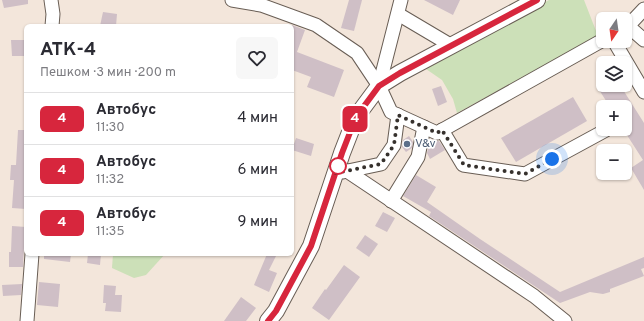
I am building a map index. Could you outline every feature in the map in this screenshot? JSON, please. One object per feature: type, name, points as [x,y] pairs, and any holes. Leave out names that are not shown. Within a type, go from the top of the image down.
[{"type":"main road","points":[[268,321],[276,311],[311,246],[341,172],[356,117],[379,86],[537,0]]},
{"type":"street","points":[[51,0],[53,14],[52,24]]},
{"type":"street","points":[[232,0],[261,5],[316,25],[357,53],[379,86],[391,112],[437,133],[596,44]]},
{"type":"street","points":[[379,86],[401,0]]},
{"type":"street","points":[[632,22],[644,9]]},
{"type":"street","points":[[398,14],[452,46]]},
{"type":"street","points":[[632,31],[644,40]]},
{"type":"street","points":[[618,48],[644,92]]},
{"type":"street","points":[[341,172],[381,164],[394,145],[398,115]]},
{"type":"street","points":[[391,201],[418,157],[424,127]]},
{"type":"street","points":[[442,130],[464,165],[525,174],[596,135]]},
{"type":"street","points":[[341,172],[391,201],[534,296],[565,321]]},
{"type":"street","points":[[27,321],[32,256]]},
{"type":"green space","points":[[549,0],[584,0],[596,31],[596,37],[457,113],[453,99],[442,80],[426,69]]},
{"type":"green space","points":[[113,256],[163,256],[146,275],[134,278],[112,268]]},
{"type":"building","points":[[2,0],[28,0],[28,4],[4,8]]},
{"type":"building","points":[[349,0],[362,0],[354,31],[341,28]]},
{"type":"building","points":[[424,0],[460,0],[453,15]]},
{"type":"building","points":[[103,12],[117,14],[116,24],[100,24]]},
{"type":"building","points":[[294,26],[305,30],[297,52],[344,70],[334,97],[307,87],[311,77],[294,71]]},
{"type":"building","points":[[11,40],[24,40],[24,56],[12,56]]},
{"type":"building","points":[[441,86],[447,102],[438,106],[432,89]]},
{"type":"building","points":[[600,92],[624,92],[629,100],[606,100]]},
{"type":"building","points":[[573,97],[587,121],[516,162],[501,138]]},
{"type":"building","points":[[632,104],[644,123],[644,190],[632,170],[632,167],[643,160],[628,136],[632,136]]},
{"type":"building","points":[[18,130],[24,130],[24,209],[12,208],[14,180],[10,180],[11,165],[16,165]]},
{"type":"building","name":"V&v","points":[[409,136],[413,142],[412,148],[406,152],[402,147],[403,140]]},
{"type":"building","points":[[296,138],[314,144],[311,156],[294,151]]},
{"type":"building","points":[[439,141],[445,150],[430,159],[427,153],[429,144]]},
{"type":"building","points":[[416,175],[436,187],[427,202],[560,292],[644,257],[644,268],[641,269],[644,276],[610,289],[610,292],[603,294],[590,292],[560,303],[429,216],[431,212],[403,196]]},
{"type":"building","points":[[383,212],[395,218],[387,232],[375,226]]},
{"type":"building","points":[[12,226],[24,227],[23,267],[9,267],[9,252],[11,252]]},
{"type":"building","points":[[365,235],[378,244],[369,257],[356,248]]},
{"type":"building","points":[[44,256],[71,256],[70,262],[44,259]]},
{"type":"building","points":[[88,256],[101,256],[100,265],[87,263]]},
{"type":"building","points":[[266,256],[276,256],[269,270],[277,273],[269,292],[254,285]]},
{"type":"building","points":[[344,265],[360,277],[329,320],[312,308]]},
{"type":"building","points":[[39,282],[60,284],[58,307],[37,305]]},
{"type":"building","points":[[22,284],[21,295],[3,296],[2,285]]},
{"type":"building","points":[[104,285],[116,286],[115,295],[122,295],[121,312],[105,311],[106,303],[103,303]]},
{"type":"building","points":[[241,297],[256,308],[246,321],[224,321]]},
{"type":"bus line","name":"4","points":[[268,321],[276,311],[311,246],[342,153],[356,117],[379,86],[400,73],[537,0]]},
{"type":"place","name":"V&v","points":[[407,144]]},
{"type":"route","points":[[338,166],[336,173],[381,164],[394,145],[398,115],[437,133],[442,130],[464,165],[525,174],[552,159]]}]
